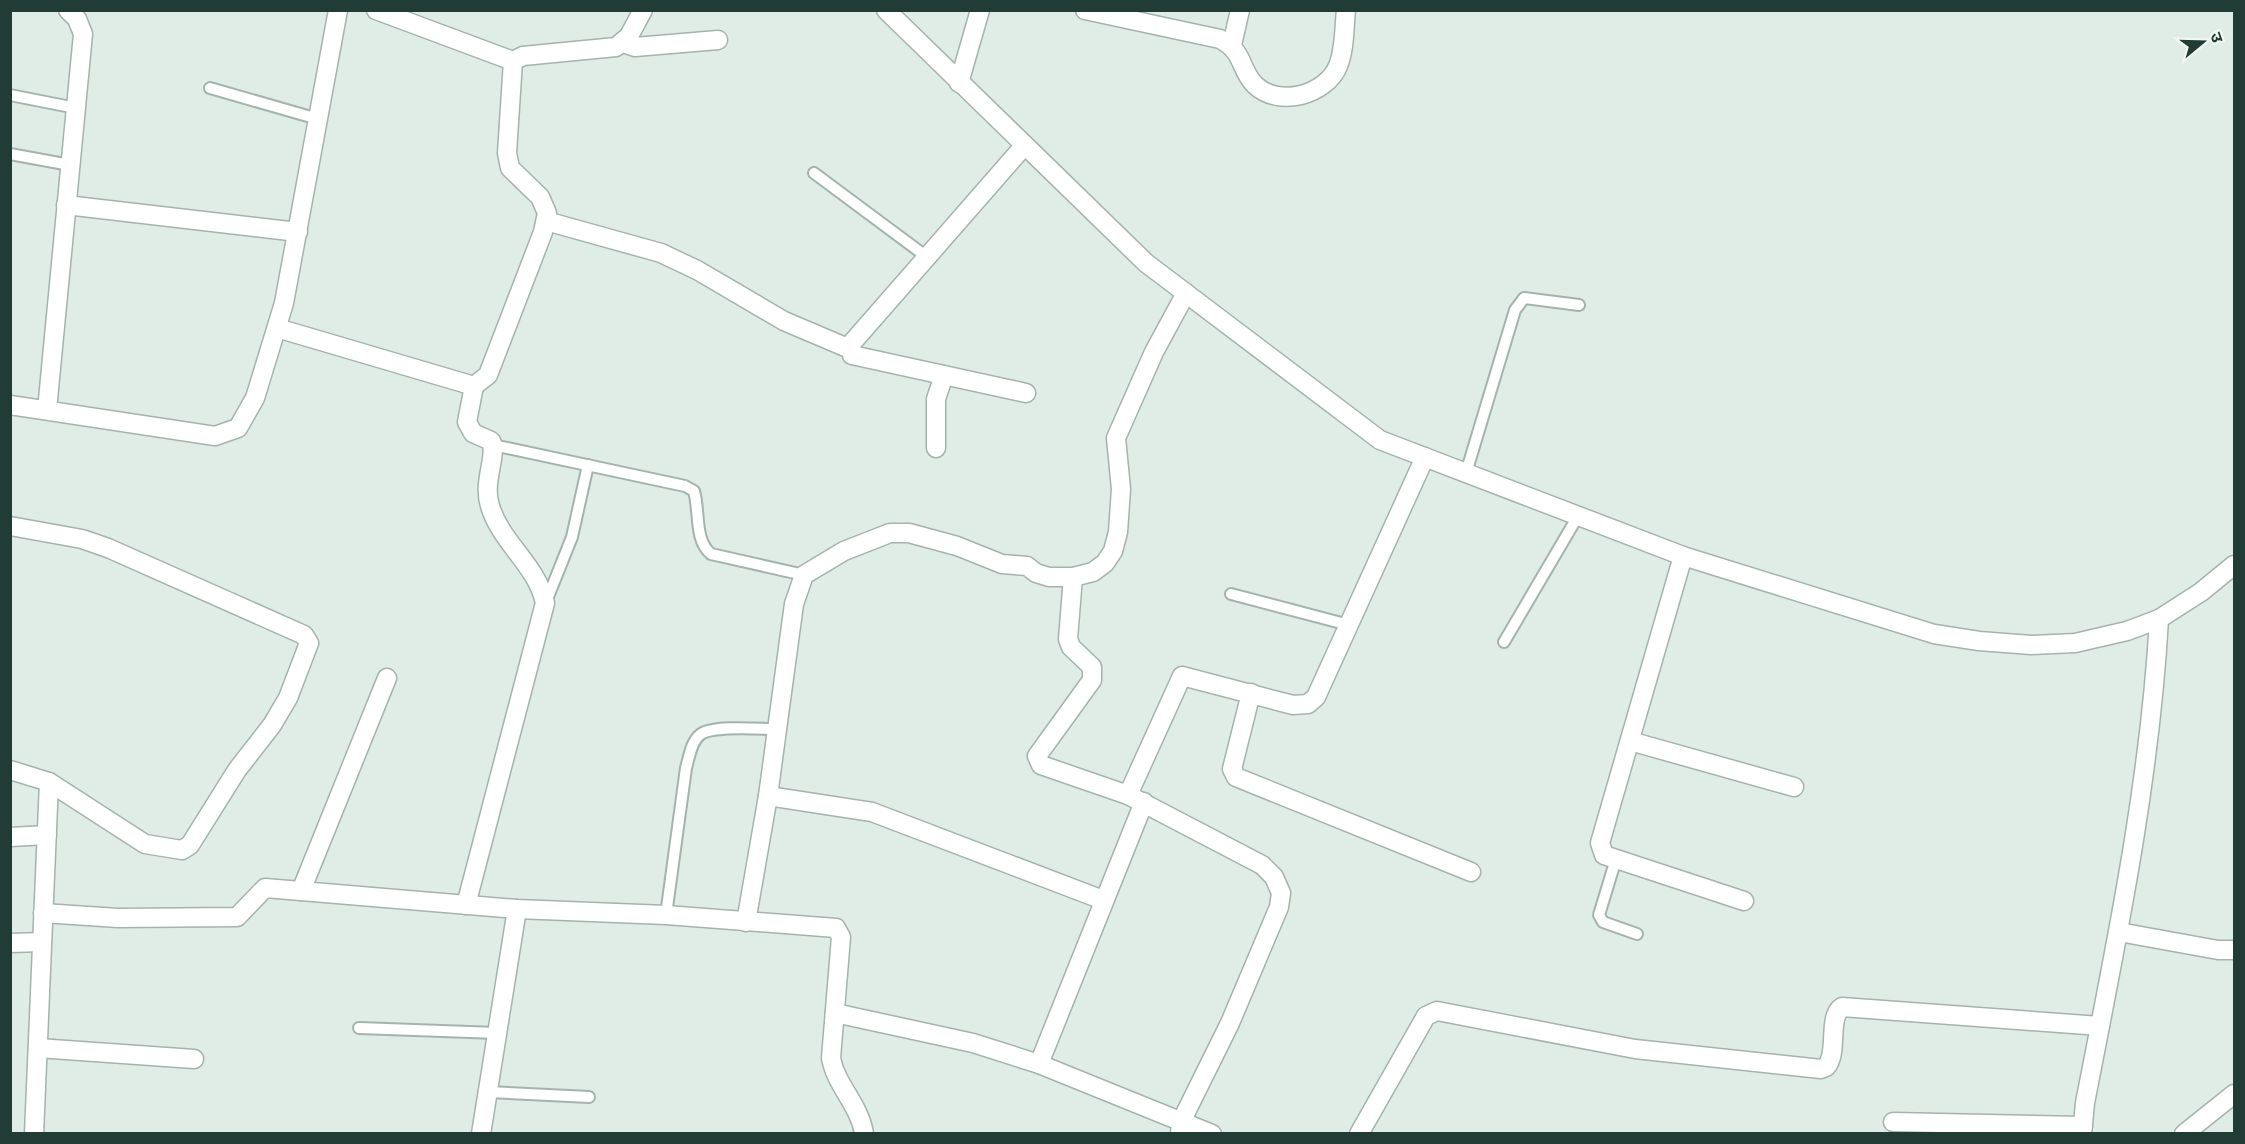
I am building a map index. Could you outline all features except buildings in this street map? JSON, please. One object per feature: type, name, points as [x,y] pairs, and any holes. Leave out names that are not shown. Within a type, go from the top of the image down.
[{"type":"street","points":[[47,410],[83,34],[77,19],[68,10]]},
{"type":"street","points":[[10,405],[215,436],[238,428],[255,398],[277,327],[298,232],[338,10]]},
{"type":"street","points":[[376,10],[513,61],[523,56],[616,47],[624,43],[643,10]]},
{"type":"street","points":[[886,10],[1146,262],[1380,440],[1683,556],[1934,634],[1979,641],[2031,645],[2096,640],[2159,619],[2201,592],[2235,565]]},
{"type":"street","points":[[959,83],[980,10]]},
{"type":"street","points":[[1085,10],[1131,16],[1220,39],[1232,45],[1239,53],[1253,83],[1263,92],[1286,98],[1300,95],[1328,81],[1337,69],[1342,56],[1346,10]]},
{"type":"street","points":[[1232,45],[1240,10]]},
{"type":"street","points":[[624,43],[635,47],[717,40]]},
{"type":"street","points":[[466,905],[545,603],[537,578],[496,525],[486,481],[494,450],[493,445],[473,434],[467,422],[474,386],[488,375],[546,221],[547,213],[540,197],[510,168],[507,153],[513,61]]},
{"type":"street","points":[[1024,146],[851,344],[850,349],[852,355],[1026,393]]},
{"type":"street","points":[[66,205],[298,232]]},
{"type":"street","points":[[546,221],[661,253],[697,270],[784,321],[850,349]]},
{"type":"street","points":[[746,922],[768,796],[794,604],[804,575],[865,542],[890,533],[909,533],[957,546],[1002,564],[1027,566],[1036,573],[1049,577],[1093,572],[1105,563],[1113,551],[1118,532],[1121,489],[1116,438],[1154,352],[1186,293]]},
{"type":"street","points":[[277,327],[474,386]]},
{"type":"street","points":[[936,448],[936,399],[944,375]]},
{"type":"street","points":[[1039,1064],[1103,900],[1136,799],[1182,676],[1293,705],[1308,704],[1316,697],[1425,457]]},
{"type":"street","points":[[10,526],[82,539],[108,548],[304,634],[309,643],[288,698],[272,725],[237,770],[186,849],[161,849],[145,844],[49,782],[10,770]]},
{"type":"street","points":[[1683,556],[1600,843],[1605,855],[1744,901]]},
{"type":"street","points":[[1073,576],[1068,639],[1071,647],[1092,667],[1092,680],[1037,756],[1038,761],[1041,765],[1136,799],[1262,865],[1274,876],[1281,893],[1279,908],[1230,1023],[1181,1128]]},
{"type":"street","points":[[1893,1122],[2083,1130],[2100,1026],[2131,870],[2153,706],[2159,619]]},
{"type":"street","points":[[301,891],[387,678]]},
{"type":"street","points":[[1251,693],[1232,769],[1236,777],[1471,872]]},
{"type":"street","points":[[1630,741],[1794,787]]},
{"type":"street","points":[[34,1134],[49,782]]},
{"type":"street","points":[[768,796],[872,812],[1103,900]]},
{"type":"street","points":[[10,837],[47,835]]},
{"type":"street","points":[[43,913],[118,918],[237,917],[265,888],[517,909],[666,915],[838,930],[842,937],[833,1066],[859,1115],[864,1134]]},
{"type":"street","points":[[481,1134],[517,909]]},
{"type":"street","points":[[2119,932],[2218,950],[2235,950]]},
{"type":"street","points":[[10,943],[42,942]]},
{"type":"street","points":[[1359,1134],[1426,1016],[1437,1011],[1635,1049],[1821,1069],[1826,1067],[1831,1060],[1836,1014],[1842,1007],[2100,1026]]},
{"type":"street","points":[[835,1013],[973,1043],[1039,1064],[1181,1128],[1212,1134]]},
{"type":"street","points":[[38,1048],[194,1059]]},
{"type":"street","points":[[2184,1134],[2235,1094]]},
{"type":"lane","points":[[210,88],[318,119]]},
{"type":"lane","points":[[10,95],[76,108]]},
{"type":"lane","points":[[10,154],[70,165]]},
{"type":"lane","points":[[814,173],[927,257]]},
{"type":"lane","points":[[1466,473],[1515,310],[1524,298],[1579,305]]},
{"type":"lane","points":[[493,445],[686,486],[694,491],[700,536],[703,547],[711,554],[804,575]]},
{"type":"lane","points":[[545,603],[572,537],[588,465]]},
{"type":"lane","points":[[1504,642],[1578,516]]},
{"type":"lane","points":[[1231,594],[1348,625]]},
{"type":"lane","points":[[666,915],[686,768],[692,747],[701,734],[715,730],[776,729]]},
{"type":"lane","points":[[1616,859],[1599,915],[1604,922],[1637,934]]},
{"type":"lane","points":[[359,1028],[497,1033]]},
{"type":"lane","points":[[488,1092],[589,1097]]}]
